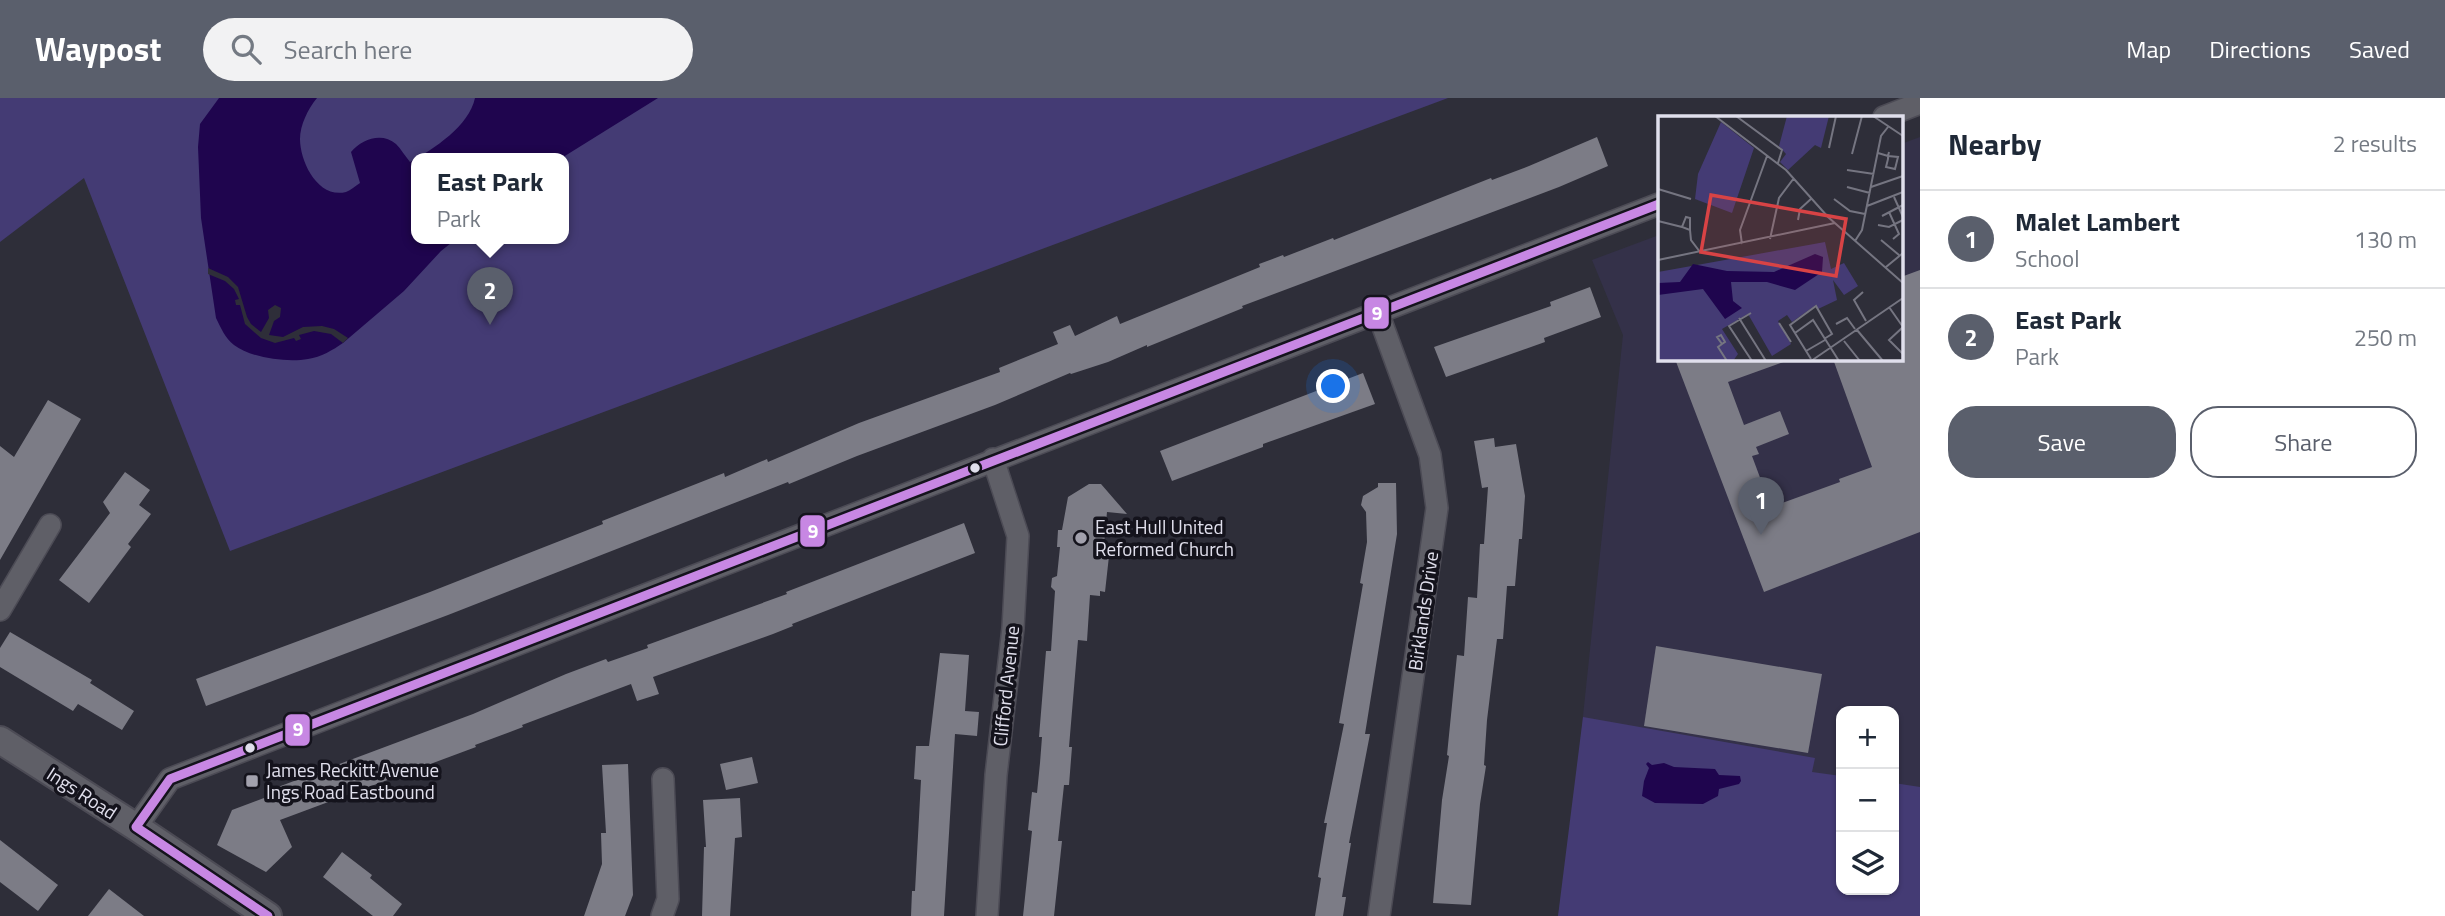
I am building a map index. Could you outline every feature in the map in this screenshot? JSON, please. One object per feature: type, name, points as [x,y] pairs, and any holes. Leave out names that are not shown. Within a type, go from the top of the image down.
[{"type":"street","points":[[1887,116],[1920,103]]},
{"type":"street","points":[[136,827],[170,779],[1658,204]]},
{"type":"street","name":"Birklands Drive","points":[[1378,313],[1430,455],[1437,508],[1379,916]]},
{"type":"street","name":"Clifford Avenue","points":[[986,916],[996,775],[1013,628],[1018,536],[993,459]]},
{"type":"street","points":[[0,610],[50,525]]},
{"type":"street","name":"Ings Road","points":[[0,740],[268,916]]},
{"type":"street","points":[[662,916],[668,899],[663,779]]},
{"type":"shaded area","points":[[0,98],[1448,98],[230,551],[84,178],[0,242]]},
{"type":"shaded area","points":[[219,98],[317,98],[308,112],[300,134],[303,158],[312,177],[327,190],[346,192],[360,183],[351,152],[372,139],[390,140],[411,161],[411,244],[450,244],[404,291],[331,351],[318,357],[290,360],[260,356],[241,349],[228,339],[216,318],[201,218],[198,147],[200,124]]},
{"type":"shaded area","points":[[475,98],[658,98],[569,153],[424,153],[458,127],[466,118]]},
{"type":"shaded area","points":[[1920,137],[1920,916],[1558,916],[1572,821],[1623,335],[1592,260],[1658,235],[1658,360],[1902,360],[1902,144]]},
{"type":"shaded area","points":[[1583,717],[1815,758],[1812,772],[1836,775],[1836,895],[1899,895],[1899,784],[1920,787],[1920,916],[1558,916]]},
{"type":"shaded area","points":[[1648,762],[1652,765],[1664,763],[1674,767],[1715,769],[1719,775],[1740,776],[1741,781],[1739,784],[1719,789],[1718,796],[1703,804],[1655,803],[1642,796]]},
{"type":"pier","points":[[208,268],[228,277],[238,287],[247,317],[261,332],[269,318],[268,310],[275,305],[281,308],[280,317],[274,321],[269,335],[283,337],[303,327],[322,326],[334,329],[348,338],[343,343],[331,334],[314,331],[299,335],[301,339],[296,341],[294,338],[275,343],[261,338],[245,324],[240,305],[236,305],[235,300],[239,299],[234,289],[225,281],[208,274]]},
{"type":"building","points":[[1597,137],[1608,166],[1559,187],[1242,306],[1243,308],[1147,347],[1070,373],[995,405],[206,706],[196,679],[430,592],[724,473],[725,477],[767,459],[768,462],[859,423],[1000,372],[999,368],[1058,344],[1053,332],[1070,325],[1075,336],[1117,316],[1120,324],[1260,267],[1259,264],[1333,238],[1334,240],[1491,178],[1492,180],[1529,166]]},
{"type":"building","points":[[1920,270],[1920,532],[1764,592],[1675,360],[1786,360],[1728,382],[1744,425],[1780,411],[1789,434],[1756,447],[1759,454],[1752,456],[1771,507],[1840,482],[1839,479],[1872,467],[1833,360],[1902,360],[1902,277]]},
{"type":"building","points":[[1590,287],[1601,317],[1544,338],[1545,342],[1446,377],[1434,347],[1551,306],[1550,302]]},
{"type":"building","points":[[1363,373],[1375,404],[1263,444],[1263,447],[1172,481],[1160,451]]},
{"type":"building","points":[[48,400],[81,419],[0,560],[0,446],[14,457]]},
{"type":"building","points":[[1494,438],[1495,447],[1516,444],[1525,496],[1522,539],[1519,539],[1515,586],[1507,586],[1503,639],[1497,639],[1471,905],[1433,903],[1457,655],[1464,656],[1468,597],[1477,598],[1480,544],[1484,544],[1488,487],[1482,488],[1474,441]]},
{"type":"building","points":[[125,472],[150,490],[139,505],[151,514],[128,544],[131,547],[89,603],[59,580],[110,513],[103,502]]},
{"type":"building","points":[[1378,483],[1396,483],[1397,534],[1365,734],[1370,734],[1349,843],[1342,897],[1346,897],[1343,916],[1315,916],[1327,823],[1324,823],[1344,724],[1339,723],[1363,584],[1360,583],[1367,542],[1366,512],[1361,505],[1363,496],[1378,487]]},
{"type":"building","points":[[1089,484],[1101,484],[1127,514],[1107,512],[1103,555],[1109,556],[1105,592],[1100,591],[1100,596],[1090,595],[1087,641],[1078,640],[1069,747],[1072,747],[1069,785],[1064,785],[1058,841],[1062,841],[1054,916],[1023,916],[1032,831],[1028,830],[1032,792],[1037,793],[1040,763],[1042,737],[1039,737],[1046,651],[1051,651],[1055,591],[1051,587],[1052,578],[1057,576],[1060,547],[1057,547],[1058,530],[1062,530],[1068,497]]},
{"type":"building","points":[[964,523],[975,553],[792,624],[793,626],[773,634],[653,677],[659,694],[637,701],[631,684],[522,725],[523,727],[475,745],[476,747],[280,820],[292,847],[266,872],[217,845],[232,810],[280,792],[278,787],[473,714],[566,674],[606,659],[608,662],[648,648],[647,645],[787,594],[786,592]]},
{"type":"building","points":[[10,632],[92,680],[90,683],[134,711],[122,730],[78,704],[73,711],[0,667],[0,648]]},
{"type":"building","points":[[1656,646],[1822,674],[1808,753],[1644,726]]},
{"type":"building","points":[[940,653],[969,655],[965,711],[979,712],[977,736],[955,734],[944,916],[911,916],[912,891],[915,891],[921,780],[914,779],[916,746],[929,746]]},
{"type":"building","points":[[752,757],[758,783],[726,790],[720,764]]},
{"type":"building","points":[[628,764],[633,895],[625,916],[584,916],[602,864],[601,833],[606,833],[602,765]]},
{"type":"building","points":[[740,798],[742,837],[735,838],[730,916],[702,916],[706,847],[703,800]]},
{"type":"building","points":[[0,840],[58,885],[38,911],[0,882]]},
{"type":"building","points":[[342,852],[372,875],[370,878],[402,904],[393,916],[373,916],[323,877]]},
{"type":"building","points":[[109,889],[144,916],[88,916]]},
{"type":"transit line","name":"9","points":[[268,916],[136,827],[170,779],[1658,204]]},
{"type":"place","name":"East Park","points":[[490,325]]},
{"type":"place","name":"Malet Lambert","points":[[1761,535]]},
{"type":"place","name":"East Hull United Reformed Church","points":[[1081,538]]},
{"type":"place","name":"James Reckitt Avenue Ings Road Eastbound","points":[[252,781]]}]
